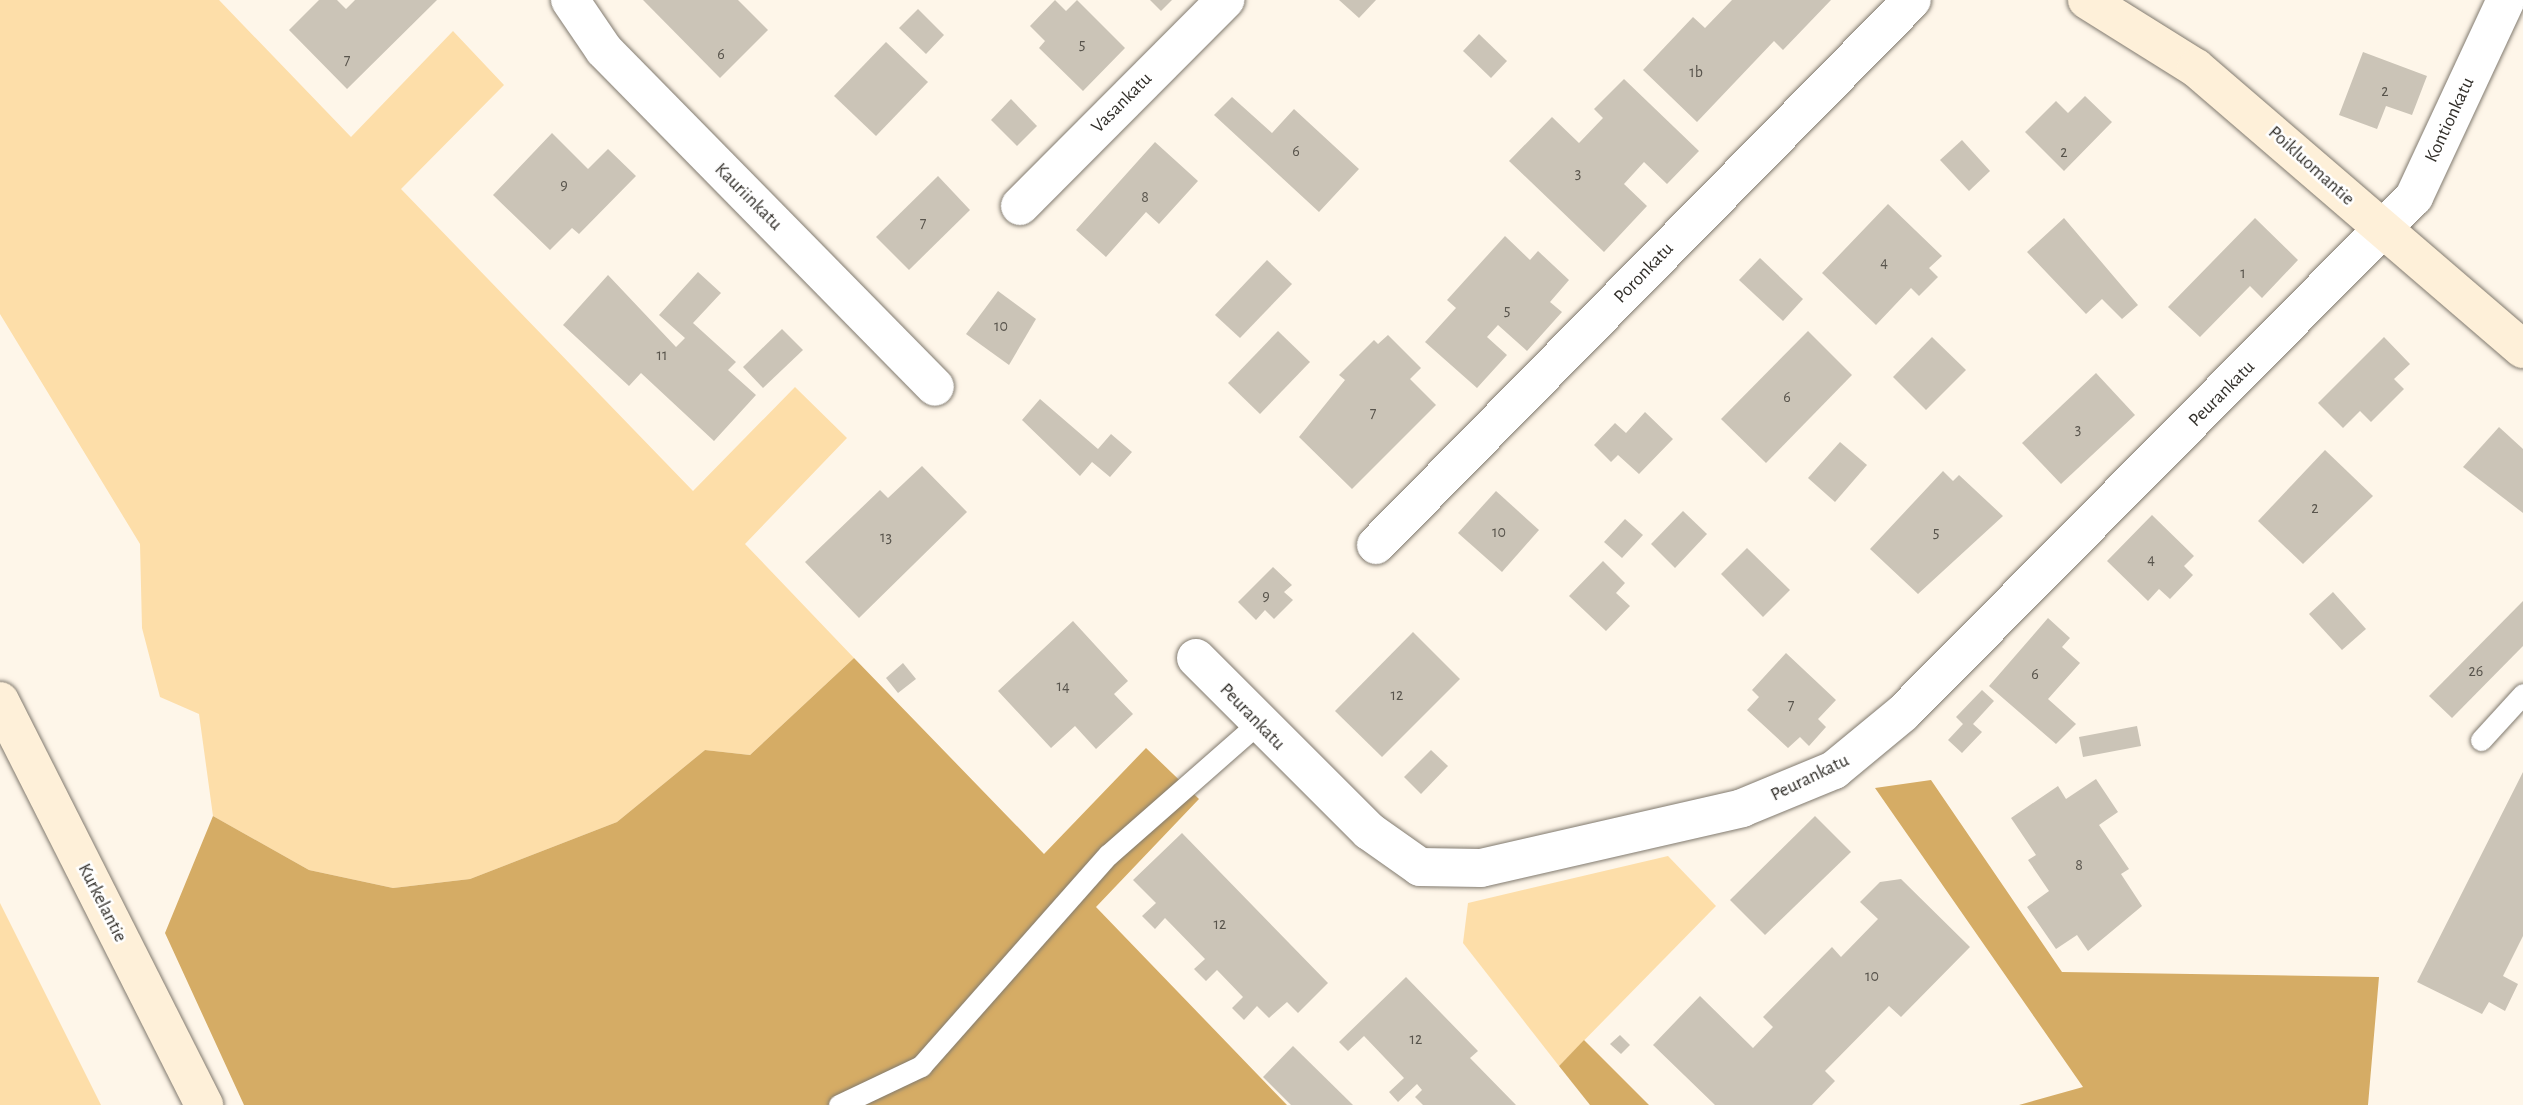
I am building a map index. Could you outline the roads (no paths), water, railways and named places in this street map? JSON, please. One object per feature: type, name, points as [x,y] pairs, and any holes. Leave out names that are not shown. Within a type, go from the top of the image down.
[{"type":"street","name":"Kauriinkatu","points":[[570,0],[604,50],[935,387]]},
{"type":"street","name":"Vasankatu","points":[[1020,206],[1225,0]]},
{"type":"street","name":"Poronkatu","points":[[1376,545],[1912,0]]},
{"type":"street","name":"Poikluomantie","points":[[2087,0],[2196,68],[2523,349]]},
{"type":"street","name":"Kontionkatu","points":[[2384,232],[2414,197],[2506,0]]},
{"type":"street","name":"Peurankatu","points":[[1196,658],[1257,724],[1394,855],[1450,872],[1792,792],[1867,748],[2384,232]]},
{"type":"street","name":"Kurkelantie","points":[[0,701],[204,1105]]},
{"type":"lane","points":[[2481,740],[2523,694]]},
{"type":"lane","points":[[839,1105],[921,1066],[1108,855],[1257,724]]}]
